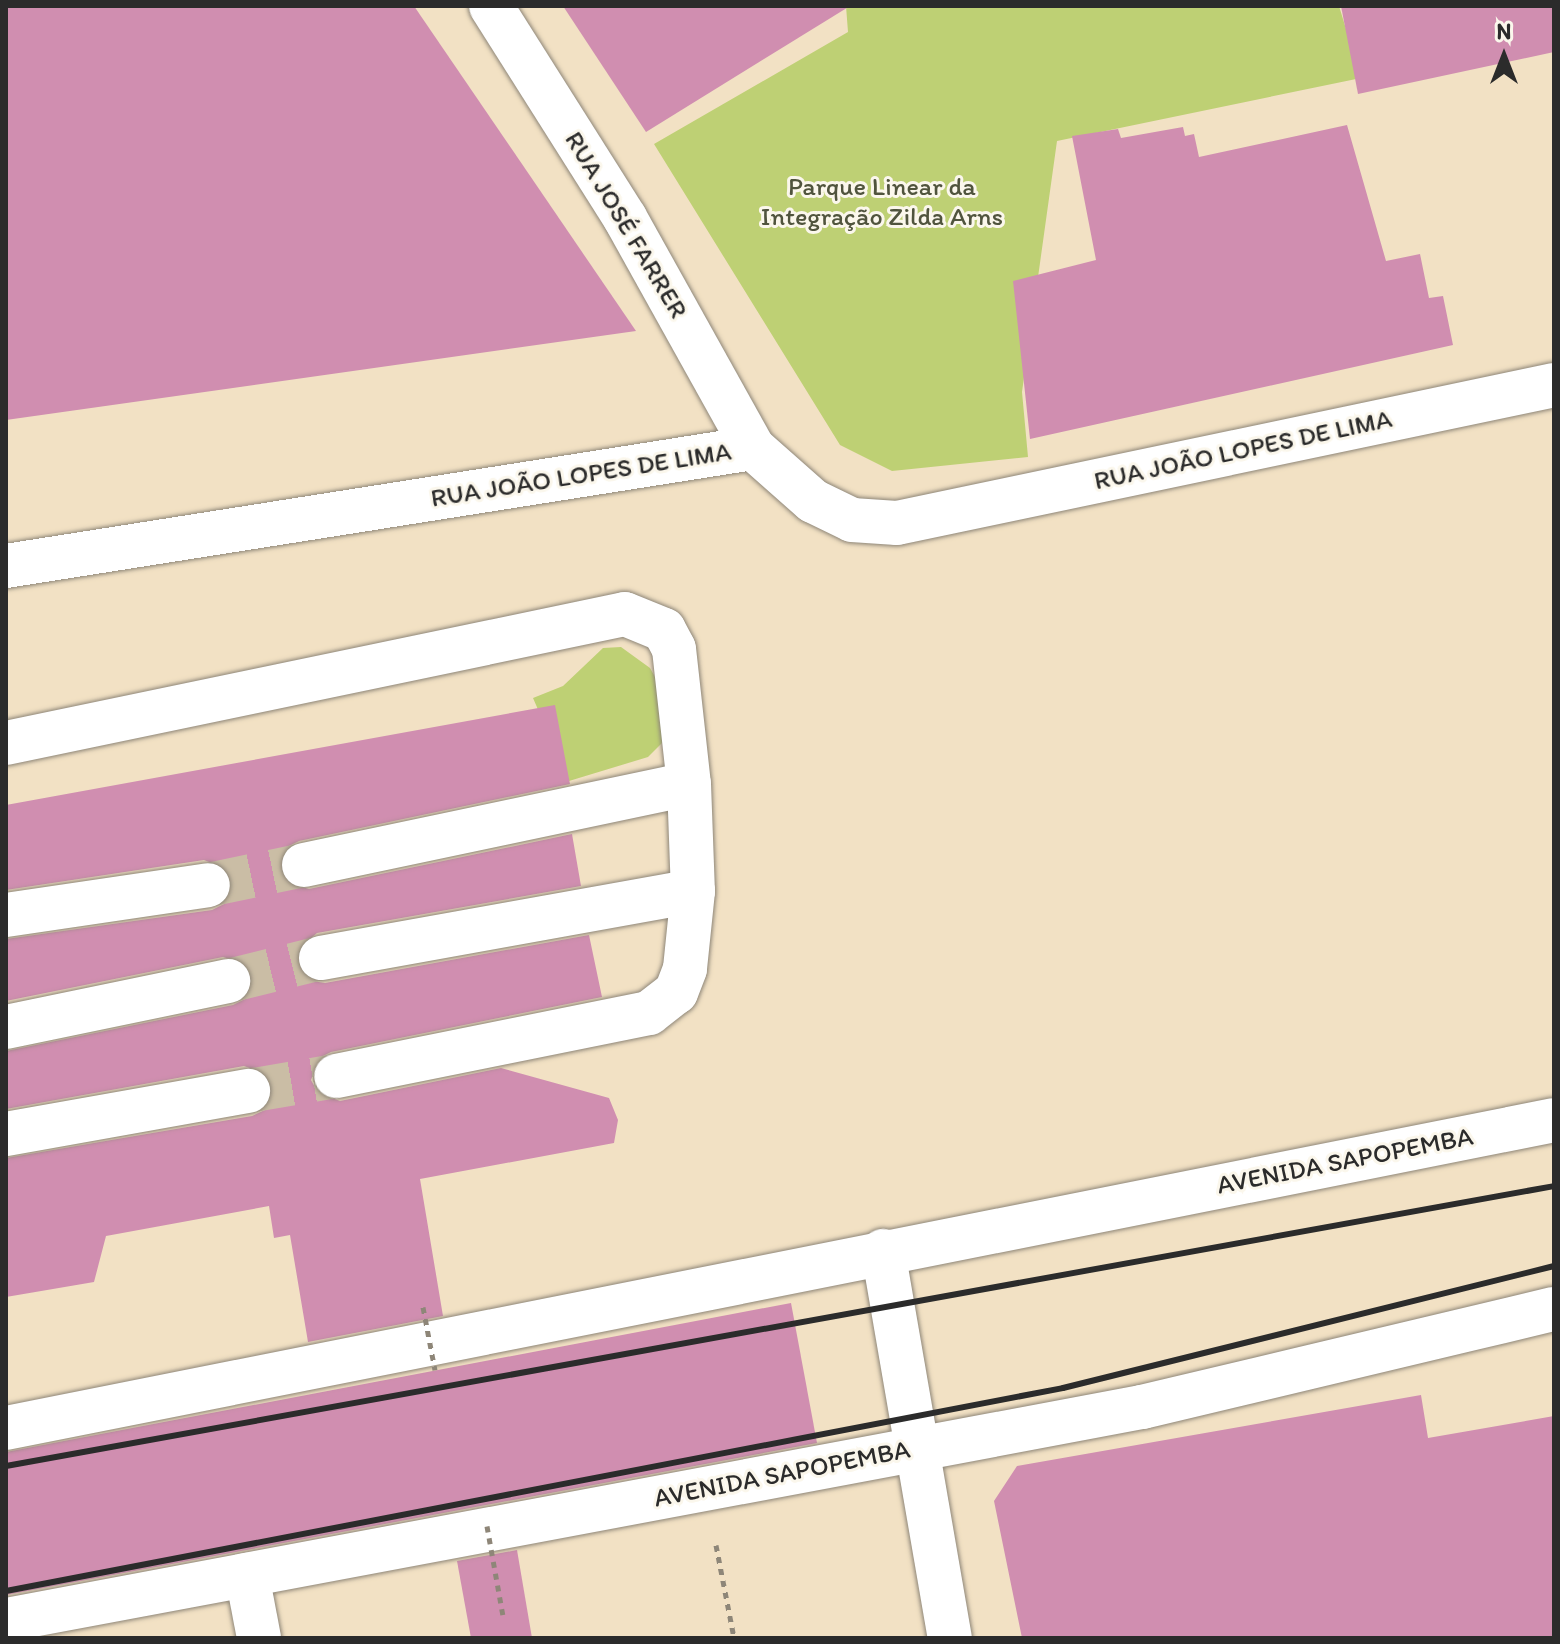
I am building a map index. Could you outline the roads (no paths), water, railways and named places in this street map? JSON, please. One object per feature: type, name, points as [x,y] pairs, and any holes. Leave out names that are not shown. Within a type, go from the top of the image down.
[{"type":"main road","name":"RUA JOSÉ FARRER","points":[[491,6],[625,218],[753,448]]},
{"type":"main road","name":"RUA JOÃO LOPES DE LIMA","points":[[6,566],[753,448],[813,501],[852,520],[897,523],[1554,385]]},
{"type":"main road","points":[[6,743],[625,614],[648,618],[674,649],[689,784],[693,891],[685,969],[676,992],[649,1013],[336,1076]]},
{"type":"main road","points":[[304,865],[689,784]]},
{"type":"main road","points":[[6,915],[208,885]]},
{"type":"main road","points":[[321,958],[693,891]]},
{"type":"main road","points":[[6,1027],[228,981]]},
{"type":"main road","points":[[6,1134],[248,1091]]},
{"type":"main road","name":"AVENIDA SAPOPEMBA","points":[[6,1428],[883,1251],[1554,1120]]},
{"type":"main road","points":[[883,1251],[950,1638]]},
{"type":"main road","name":"AVENIDA SAPOPEMBA","points":[[6,1620],[917,1449],[1347,1363],[1554,1309]]},
{"type":"main road","points":[[247,1575],[259,1638]]},
{"type":"tunnel","points":[[208,885],[304,865]]},
{"type":"tunnel","points":[[228,981],[321,958]]},
{"type":"tunnel","points":[[248,1091],[336,1076]]},
{"type":"railway","points":[[6,1466],[1554,1186]]},
{"type":"railway","points":[[6,1591],[1063,1388],[1554,1266]]},
{"type":"park label","name":"Parque Linear da Integração Zilda Arns","points":[[882,202]]}]
